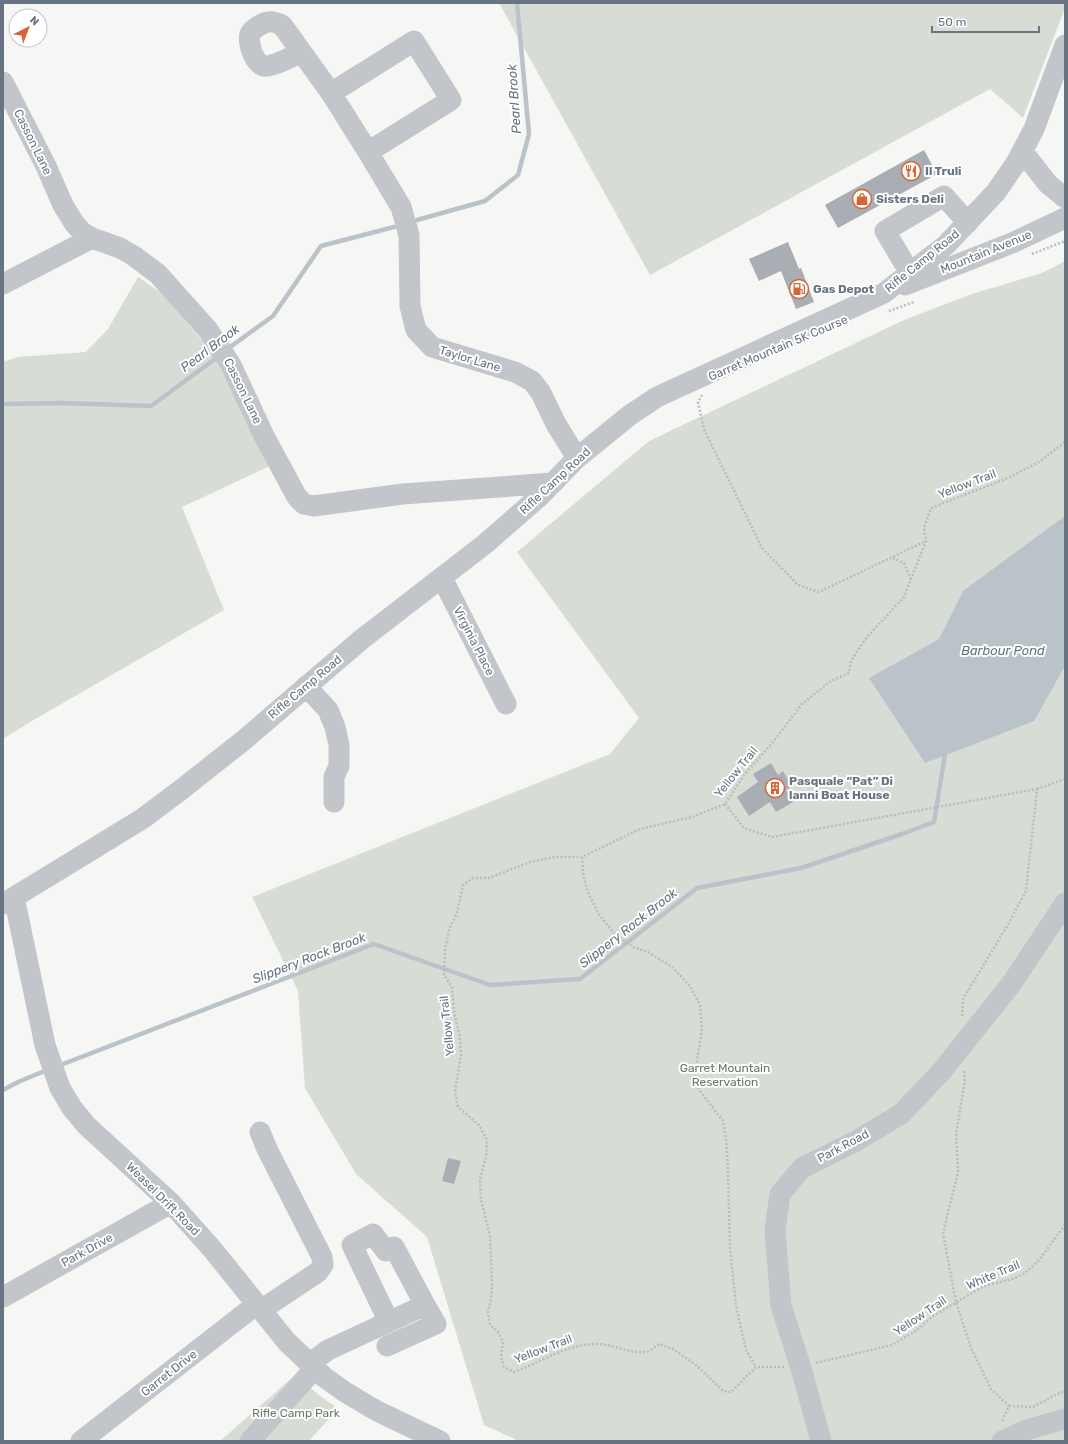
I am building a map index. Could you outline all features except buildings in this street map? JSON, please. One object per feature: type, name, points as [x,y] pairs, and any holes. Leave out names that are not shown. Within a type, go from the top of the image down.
[{"type":"street","points":[[331,93],[414,41],[451,100],[368,152]]},
{"type":"street","name":"Rifle Camp Road","points":[[9,900],[142,819],[213,765],[362,639],[486,544],[553,483],[577,458],[630,415],[657,397],[886,303],[910,273],[946,245],[996,192],[1023,152],[1034,129],[1065,45]]},
{"type":"street","name":"Taylor Lane","points":[[301,52],[331,93],[401,207],[409,235],[410,306],[416,330],[432,347],[515,372],[532,380],[541,393],[556,424],[577,458]]},
{"type":"street","name":"Casson Lane","points":[[3,82],[46,166],[63,205],[74,223],[82,232],[92,238],[120,248],[134,256],[158,274],[208,330],[231,365],[264,436],[286,478],[297,497],[304,504],[314,506],[403,494],[553,483]]},
{"type":"street","points":[[1023,152],[1048,184],[1065,198]]},
{"type":"street","points":[[910,273],[885,231],[944,196],[968,223]]},
{"type":"street","name":"Mountain Avenue","points":[[886,303],[1065,218]]},
{"type":"street","points":[[3,284],[92,238]]},
{"type":"street","name":"Virginia Place","points":[[442,578],[506,704]]},
{"type":"street","points":[[306,686],[328,710],[335,727],[339,745],[339,766],[334,777],[334,802]]},
{"type":"street","name":"Weasel Drift Road","points":[[9,900],[45,1045],[60,1088],[72,1108],[87,1126],[171,1203],[213,1250],[287,1342],[324,1377],[345,1392],[371,1407],[440,1441]]},
{"type":"street","name":"Park Road","points":[[821,1441],[801,1368],[781,1306],[776,1230],[780,1194],[802,1168],[856,1141],[901,1114],[962,1048],[1012,983],[1065,903]]},
{"type":"street","name":"Garret Drive","points":[[81,1441],[259,1307],[318,1272],[324,1265],[322,1257],[267,1149],[260,1132]]},
{"type":"street","name":"Park Drive","points":[[3,1297],[171,1203]]},
{"type":"street","points":[[387,1346],[436,1324],[394,1247],[386,1251],[373,1234],[352,1245],[389,1322]]},
{"type":"street","points":[[250,1441],[312,1365],[328,1350],[425,1305]]},
{"type":"street","points":[[1002,1431],[1029,1429],[1065,1419]]},
{"type":"path","points":[[1028,256],[1065,241]]},
{"type":"path","points":[[886,303],[917,301]]},
{"type":"path","name":"Garret Mountain 5K Course","points":[[705,391],[698,402],[704,429],[762,548],[798,585],[819,592],[926,541]]},
{"type":"path","name":"Yellow Trail","points":[[1009,1406],[991,1389],[971,1348],[956,1302],[932,1316],[916,1331],[892,1345],[828,1359],[801,1368],[756,1367],[731,1392],[723,1391],[696,1365],[673,1348],[659,1344],[646,1352],[629,1350],[599,1343],[577,1345],[550,1355],[528,1367],[514,1372],[504,1367],[501,1358],[503,1342],[498,1332],[490,1325],[488,1312],[491,1300],[492,1285],[490,1236],[481,1200],[480,1179],[486,1158],[487,1140],[479,1125],[458,1106],[455,1092],[461,1055],[460,1038],[454,1012],[452,987],[444,975],[446,949],[450,927],[457,913],[463,885],[473,878],[489,878],[530,862],[555,857],[582,857],[640,828],[692,817],[725,804],[745,774],[773,742],[802,704],[831,681],[849,673],[851,661],[868,638],[904,597],[926,541],[924,528],[931,508],[1008,478],[1039,462],[1065,442]]},
{"type":"path","points":[[892,557],[904,563],[911,580]]},
{"type":"path","points":[[725,804],[744,828],[772,837],[1037,790],[1065,779]]},
{"type":"path","points":[[962,1020],[963,999],[1006,928],[1026,891],[1037,790]]},
{"type":"path","points":[[582,857],[583,873],[587,890],[598,913],[614,933],[633,948],[648,952],[672,966],[690,986],[700,1005],[702,1030],[694,1078],[700,1091],[723,1121],[727,1155],[730,1248],[736,1306],[746,1350],[756,1367]]},
{"type":"path","points":[[956,1302],[943,1233],[958,1172],[956,1134],[965,1080],[962,1048]]},
{"type":"path","name":"White Trail","points":[[956,1302],[984,1286],[1012,1279],[1025,1273],[1039,1260],[1065,1225]]},
{"type":"path","points":[[1002,1431],[1009,1406],[1033,1407],[1061,1392],[1065,1392]]},
{"type":"green space","points":[[499,3],[1065,3],[1065,8],[1023,118],[990,89],[650,275]]},
{"type":"green space","name":"Garret Mountain Reservation","points":[[1065,261],[1065,1441],[519,1441],[484,1425],[427,1237],[356,1174],[305,1088],[298,991],[252,897],[610,754],[639,718],[517,552],[649,441],[904,320],[972,294],[1042,273]]},
{"type":"green space","points":[[138,277],[163,294],[221,363],[270,466],[182,507],[224,610],[3,739],[3,362],[18,357],[86,352],[108,329]]},
{"type":"green space","name":"Rifle Camp Park","points":[[294,1376],[338,1409],[309,1441],[220,1441]]},
{"type":"water","name":"Barbour Pond","points":[[1065,516],[1065,666],[1034,721],[925,763],[869,678],[939,639],[963,591]]},
{"type":"waterway","name":"Pearl Brook","points":[[417,220],[485,201],[518,175],[529,134],[517,3]]},
{"type":"waterway","name":"Pearl Brook","points":[[226,350],[273,316],[321,246],[394,227]]},
{"type":"waterway","name":"Pearl Brook","points":[[3,404],[59,403],[151,406],[219,356]]},
{"type":"waterway","name":"Slippery Rock Brook","points":[[58,1066],[374,944],[490,985],[580,979],[697,888],[801,868],[934,822],[945,755]]},
{"type":"waterway","name":"Slippery Rock Brook","points":[[3,1090],[47,1070]]},
{"type":"place","name":"Il Truli","points":[[911,171]]},
{"type":"place","name":"Sisters Deli","points":[[862,199]]},
{"type":"place","name":"Gas Depot","points":[[799,289]]},
{"type":"place","name":"Pasquale “Pat” Di lanni Boat House","points":[[775,788]]}]
